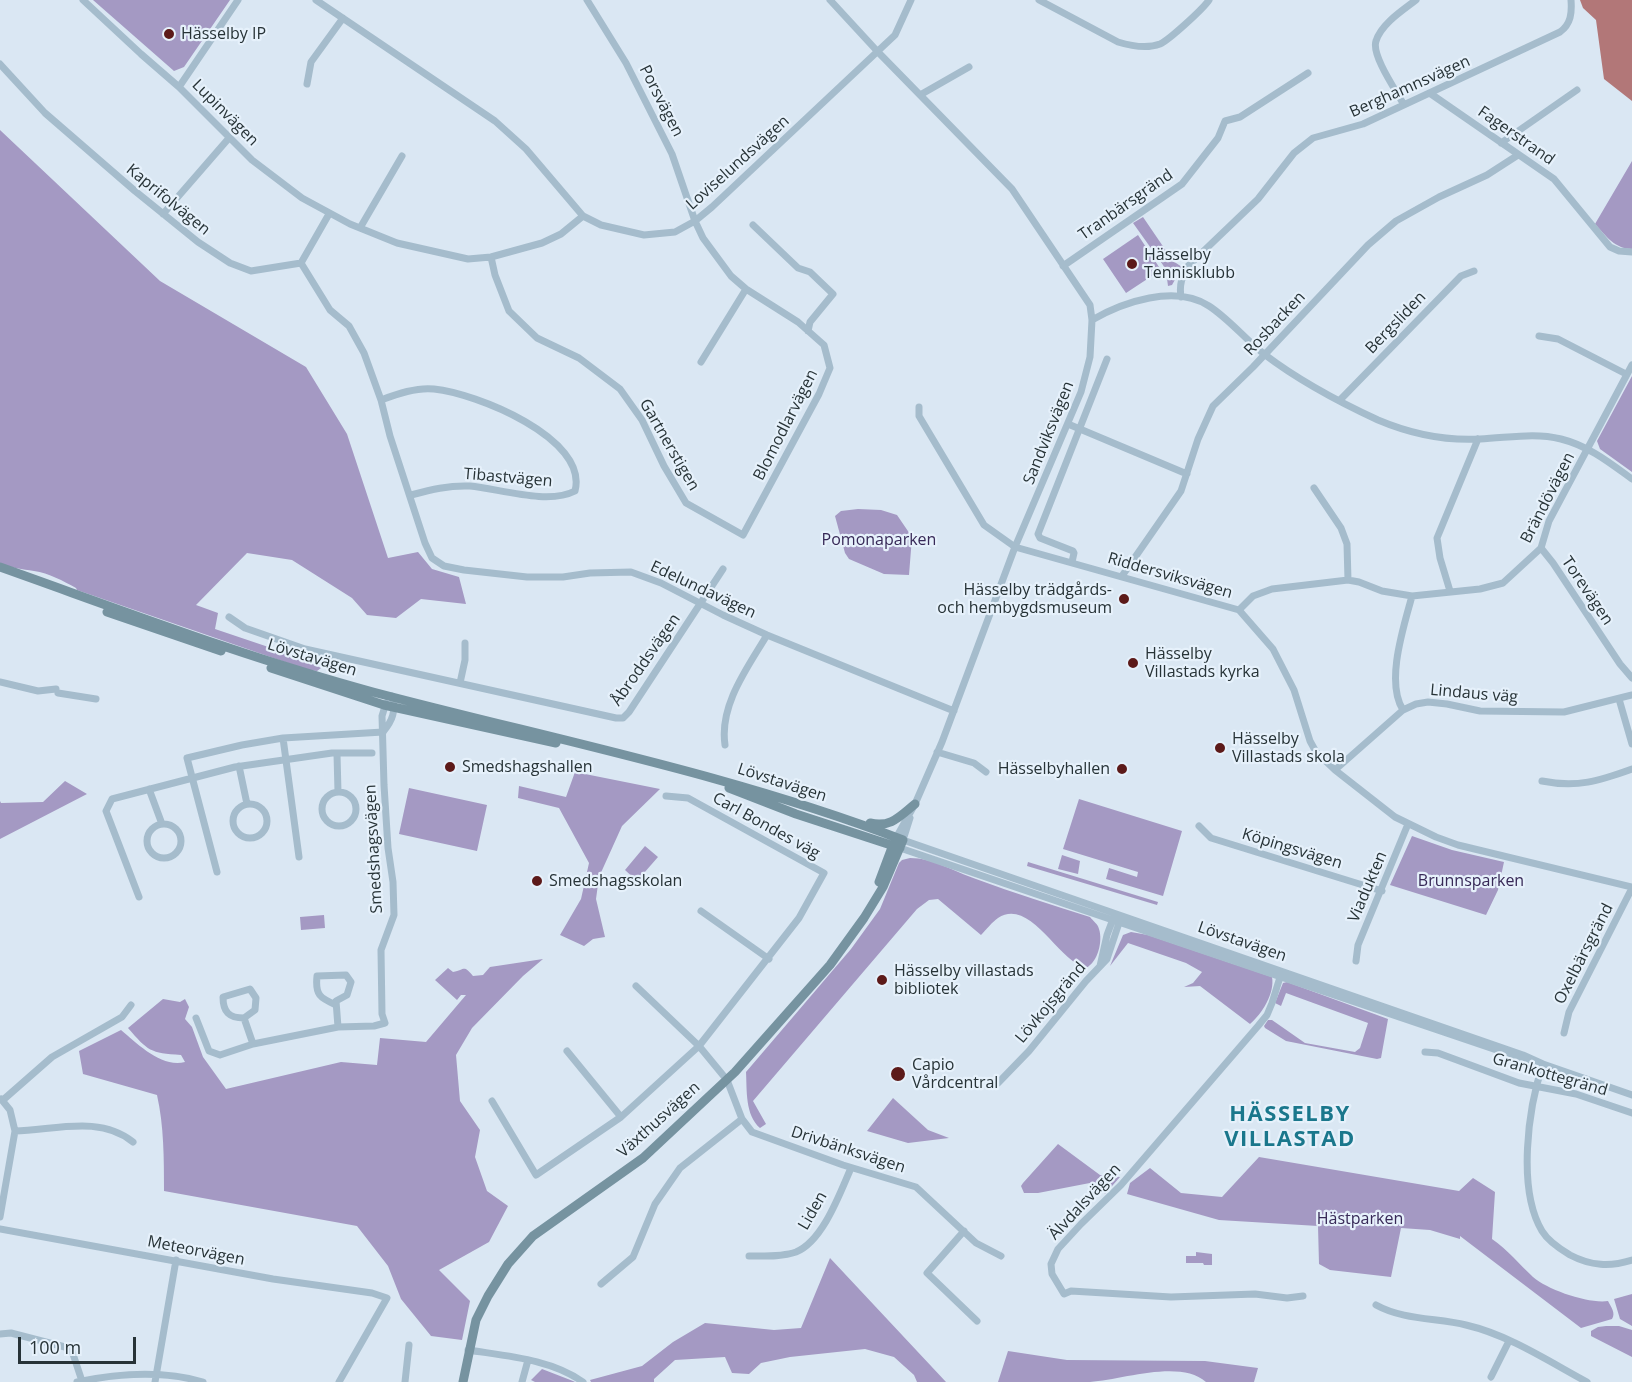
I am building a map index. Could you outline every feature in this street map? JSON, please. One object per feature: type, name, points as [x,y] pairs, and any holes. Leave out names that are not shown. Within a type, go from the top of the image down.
[{"type":"street","name":"Lupinvägen","points":[[83,0],[179,87],[252,160],[302,198],[329,214],[360,228],[397,243],[468,260],[491,257],[542,243],[561,234],[583,216]]},
{"type":"street","points":[[179,87],[238,0]]},
{"type":"street","name":"Loviselundsvägen","points":[[316,0],[495,121],[532,156],[583,216],[601,225],[644,235],[675,232],[695,221],[895,35],[911,0]]},
{"type":"street","name":"Porsvägen","points":[[587,0],[626,63],[672,154],[695,221]]},
{"type":"street","name":"Sandviksvägen","points":[[830,0],[1012,189],[1090,305],[1092,320],[1090,357],[1081,392],[1015,547],[954,711],[898,843]]},
{"type":"street","points":[[1039,0],[1129,46],[1160,44],[1209,0]]},
{"type":"street","points":[[1404,105],[1382,66],[1376,50],[1376,41],[1382,30],[1416,0]]},
{"type":"street","name":"Berghamnsvägen","points":[[1181,297],[1181,279],[1188,266],[1258,199],[1300,147],[1313,138],[1363,124],[1431,94],[1560,32],[1566,27],[1571,16],[1571,0]]},
{"type":"street","points":[[307,84],[311,62],[343,18]]},
{"type":"street","name":"Kaprifolvägen","points":[[0,64],[45,113],[163,214],[222,258],[252,271],[301,263]]},
{"type":"street","points":[[920,94],[969,67]]},
{"type":"street","name":"Tranbärsgränd","points":[[1063,266],[1182,184],[1218,138],[1225,121],[1240,117],[1308,73]]},
{"type":"street","points":[[1502,143],[1577,90]]},
{"type":"street","name":"Fagerstrand","points":[[1431,94],[1554,179],[1610,247],[1619,251],[1632,252]]},
{"type":"street","points":[[163,214],[229,138]]},
{"type":"street","name":"Rosbacken","points":[[1122,576],[1181,491],[1198,439],[1213,406],[1368,245],[1396,220],[1487,175],[1518,155]]},
{"type":"street","points":[[360,228],[402,156]]},
{"type":"street","points":[[301,263],[329,214]]},
{"type":"street","name":"Blomodlarvägen","points":[[695,221],[703,238],[731,276],[824,345],[831,368],[743,535]]},
{"type":"street","points":[[753,225],[798,268],[810,272],[833,294],[810,322],[808,331]]},
{"type":"street","name":"Gartnerstigen","points":[[491,257],[495,275],[509,310],[537,338],[579,358],[620,389],[642,420],[664,466],[686,503],[743,535]]},
{"type":"street","name":"Edelundavägen","points":[[301,263],[330,310],[349,326],[364,353],[381,400],[390,436],[425,543],[432,558],[444,567],[527,577],[631,572],[661,583],[766,635],[954,711]]},
{"type":"street","name":"Bergsliden","points":[[1340,400],[1461,276],[1474,271]]},
{"type":"street","points":[[701,362],[746,289]]},
{"type":"street","points":[[1092,320],[1128,303],[1167,295],[1181,297],[1208,305],[1264,354],[1310,385],[1405,431],[1433,438],[1478,440],[1538,435],[1562,439],[1589,449],[1632,479]]},
{"type":"street","points":[[1539,336],[1558,339],[1626,374]]},
{"type":"street","points":[[1072,562],[1073,551],[1040,538],[1038,534],[1107,359]]},
{"type":"street","name":"Brändövägen","points":[[1239,610],[1252,596],[1272,589],[1348,580],[1382,591],[1412,596],[1480,589],[1503,583],[1541,548],[1550,521],[1632,365]]},
{"type":"street","name":"Tibastvägen","points":[[381,400],[403,392],[432,388],[470,396],[511,414],[544,433],[564,453],[576,470],[578,481],[575,491],[567,495],[550,496],[469,486],[444,487],[411,495]]},
{"type":"street","points":[[919,407],[919,416],[984,525],[1015,547]]},
{"type":"street","points":[[1068,424],[1187,474]]},
{"type":"street","points":[[1450,591],[1440,558],[1437,538],[1478,440]]},
{"type":"street","points":[[1314,488],[1341,528],[1347,544],[1348,580]]},
{"type":"street","name":"Riddersviksvägen","points":[[1015,547],[1239,610],[1273,649],[1294,690],[1317,752],[1335,770],[1395,818],[1436,837],[1485,853],[1632,888]]},
{"type":"street","name":"Torevägen","points":[[1541,548],[1620,664],[1632,678]]},
{"type":"street","name":"Lövstavägen","points":[[0,567],[274,663],[392,696],[752,788],[853,822],[898,843],[1116,922],[1281,974],[1523,1055],[1632,1095]]},
{"type":"street","name":"Åbroddsvägen","points":[[229,617],[244,628],[305,649],[390,670],[460,683],[616,718],[623,717],[629,712],[723,569]]},
{"type":"street","name":"Lövstavägen","points":[[0,573],[168,633],[384,705],[667,770],[750,795],[796,814],[842,829],[898,843],[1119,914],[1281,974]]},
{"type":"street","points":[[1403,710],[1397,700],[1396,677],[1401,640],[1412,596]]},
{"type":"street","points":[[725,744],[723,734],[726,718],[738,684],[766,635]]},
{"type":"street","points":[[460,683],[465,660],[465,643]]},
{"type":"street","points":[[0,682],[38,691],[57,691],[96,699]]},
{"type":"street","name":"Lindaus väg","points":[[1335,770],[1403,710],[1416,704],[1428,702],[1447,704],[1480,711],[1564,711],[1632,695]]},
{"type":"street","points":[[384,705],[392,696]]},
{"type":"street","points":[[392,696],[395,708]]},
{"type":"street","points":[[1619,699],[1632,744]]},
{"type":"street","name":"Smedshagsvägen","points":[[196,1018],[209,1051],[220,1055],[253,1044],[338,1027],[374,1026],[385,1023],[382,1014],[381,950],[394,915],[393,882],[388,848],[384,705]]},
{"type":"street","name":"Smedshagsvägen","points":[[383,732],[390,723],[395,708]]},
{"type":"street","points":[[217,872],[187,758],[283,738],[383,732]]},
{"type":"street","points":[[283,738],[299,858]]},
{"type":"street","points":[[937,752],[974,763],[986,772]]},
{"type":"street","points":[[139,897],[106,811],[112,799],[239,766],[337,754],[372,753]]},
{"type":"street","points":[[337,754],[338,792]]},
{"type":"street","points":[[239,766],[247,804]]},
{"type":"street","points":[[1542,781],[1563,785],[1589,783],[1632,769]]},
{"type":"street","points":[[148,789],[162,824]]},
{"type":"street","points":[[338,792],[349,795],[356,805],[351,821],[341,826],[330,824],[322,811],[324,800],[338,792]]},
{"type":"street","name":"Carl Bondes väg","points":[[492,1101],[536,1175],[621,1117],[699,1046],[799,918],[824,873],[688,798],[666,796]]},
{"type":"street","points":[[247,804],[263,809],[267,820],[265,830],[261,835],[251,838],[240,835],[233,826],[237,810],[247,804]]},
{"type":"street","points":[[853,822],[880,826],[888,824],[915,804]]},
{"type":"street","points":[[162,824],[172,826],[177,830],[181,840],[178,850],[170,857],[164,858],[153,855],[147,845],[151,829],[162,824]]},
{"type":"street","name":"Viadukten","points":[[1356,961],[1358,945],[1408,824]]},
{"type":"street","name":"Köpingsvägen","points":[[1199,826],[1211,838],[1382,891]]},
{"type":"street","points":[[842,829],[880,848],[883,855],[883,870]]},
{"type":"street","name":"Växthusvägen","points":[[870,907],[883,870],[898,843]]},
{"type":"street","name":"Växthusvägen","points":[[463,1382],[476,1320],[508,1264],[533,1236],[643,1158],[727,1080],[830,965],[883,887],[898,843]]},
{"type":"street","name":"Oxelbärsgränd","points":[[1564,1033],[1569,1012],[1632,888]]},
{"type":"street","points":[[701,911],[769,959]]},
{"type":"street","name":"Lövkojsgränd","points":[[998,1083],[1029,1051],[1107,959],[1119,914]]},
{"type":"street","name":"Älvdalsvägen","points":[[1281,974],[1267,1015],[1121,1185],[1058,1249],[1051,1264],[1052,1274],[1064,1294],[1071,1291],[1171,1297],[1255,1294],[1287,1298],[1303,1296]]},
{"type":"street","points":[[336,1005],[322,999],[316,988],[317,976],[346,975],[351,982],[347,995],[336,1001],[338,1027]]},
{"type":"street","points":[[636,986],[699,1046],[727,1080]]},
{"type":"street","points":[[250,989],[256,998],[255,1010],[244,1018],[228,1015],[223,1006],[223,997],[250,989]]},
{"type":"street","points":[[0,1217],[15,1131],[10,1110],[1,1099],[52,1057],[122,1017],[131,1005]]},
{"type":"street","points":[[244,1018],[253,1044]]},
{"type":"street","points":[[567,1051],[621,1117]]},
{"type":"street","name":"Grankottegränd","points":[[1425,1053],[1438,1053],[1519,1083],[1576,1094],[1632,1113]]},
{"type":"street","points":[[1543,1064],[1531,1111],[1527,1178],[1542,1230],[1565,1252],[1587,1262],[1607,1265],[1632,1260]]},
{"type":"street","name":"Drivbänksvägen","points":[[727,1080],[742,1119],[752,1132],[851,1168],[916,1187],[976,1243],[1001,1256]]},
{"type":"street","points":[[601,1284],[633,1257],[655,1204],[680,1168],[742,1119]]},
{"type":"street","points":[[15,1131],[46,1130],[76,1125],[121,1132],[133,1142]]},
{"type":"street","name":"Liden","points":[[749,1257],[795,1252],[809,1244],[819,1232],[851,1168]]},
{"type":"street","name":"Meteorvägen","points":[[0,1229],[273,1279],[372,1293],[387,1298],[339,1382]]},
{"type":"street","points":[[964,1232],[927,1273],[977,1321]]},
{"type":"street","points":[[155,1382],[176,1260]]},
{"type":"street","points":[[1377,1305],[1396,1312],[1465,1324],[1494,1334],[1587,1382]]},
{"type":"street","points":[[0,1334],[11,1333],[72,1351],[79,1382],[156,1373],[182,1376],[203,1382]]},
{"type":"street","points":[[1491,1377],[1509,1341]]},
{"type":"street","points":[[405,1382],[409,1345]]},
{"type":"street","points":[[468,1350],[528,1360],[552,1367],[583,1382]]},
{"type":"street","points":[[522,1382],[528,1360]]},
{"type":"green space","name":"Hässelby IP","points":[[93,0],[230,0],[184,67],[174,71]]},
{"type":"green space","points":[[0,130],[160,281],[306,367],[347,434],[388,558],[418,552],[432,569],[459,577],[466,604],[421,599],[396,618],[367,615],[352,598],[292,560],[247,553],[196,605],[218,613],[215,629],[301,658],[321,668],[317,671],[308,670],[77,590],[40,572],[0,564]]},
{"type":"green space","points":[[1632,161],[1632,249],[1616,244],[1595,224]]},
{"type":"green space","points":[[1143,217],[1173,261],[1182,267],[1172,285],[1168,286],[1163,265],[1133,223]]},
{"type":"green space","name":"Hässelby Tennisklubb","points":[[1138,235],[1161,270],[1126,293],[1103,259]]},
{"type":"green space","points":[[1632,376],[1632,472],[1600,449],[1597,441]]},
{"type":"green space","name":"Pomonaparken","points":[[881,510],[897,515],[912,537],[909,575],[884,574],[849,559],[845,553],[835,516],[841,511]]},
{"type":"green space","points":[[575,772],[660,789],[622,826],[599,877],[596,899],[605,937],[593,939],[584,946],[560,935],[581,899],[589,863],[559,808],[518,798],[519,786],[566,797]]},
{"type":"green space","points":[[65,781],[87,794],[0,839],[0,801],[1,803],[43,802]]},
{"type":"green space","points":[[409,788],[487,805],[477,851],[399,834]]},
{"type":"green space","points":[[1079,799],[1182,831],[1163,896],[1106,879],[1109,868],[1137,877],[1138,872],[1063,849]]},
{"type":"green space","name":"Brunnsparken","points":[[1412,836],[1452,850],[1504,862],[1498,890],[1486,915],[1390,885]]},
{"type":"green space","points":[[645,846],[658,857],[637,881],[625,870]]},
{"type":"green space","points":[[1062,855],[1080,861],[1078,874],[1058,869]]},
{"type":"green space","points":[[910,858],[935,863],[1090,917],[1098,926],[1100,934],[1100,945],[1094,961],[1086,968],[1075,963],[1033,923],[1021,916],[1010,914],[998,918],[981,935],[938,899],[929,900],[917,909],[753,1101],[766,1124],[760,1128],[755,1123],[749,1109],[746,1072],[851,949],[880,909],[899,863]]},
{"type":"green space","points":[[1028,862],[1158,902],[1157,905],[1027,866]]},
{"type":"green space","points":[[324,915],[325,928],[301,930],[300,917]]},
{"type":"green space","points":[[1131,932],[1148,935],[1272,977],[1272,990],[1267,1003],[1250,1024],[1200,986],[1184,987],[1193,983],[1202,972],[1186,963],[1128,943],[1110,966],[1123,935]]},
{"type":"green space","points":[[543,959],[472,1028],[456,1055],[460,1101],[480,1130],[475,1157],[487,1191],[508,1206],[489,1242],[439,1270],[470,1301],[462,1340],[431,1336],[401,1299],[388,1266],[357,1226],[164,1191],[164,1155],[157,1095],[83,1074],[79,1051],[121,1030],[150,1054],[167,1062],[185,1062],[181,1055],[156,1052],[150,1049],[140,1042],[128,1028],[163,999],[180,1002],[185,999],[189,1007],[185,1019],[192,1027],[203,1057],[226,1089],[341,1062],[377,1065],[380,1038],[426,1042],[466,995],[461,995],[457,1000],[435,980],[448,968],[453,972],[465,969],[473,976],[483,975],[490,967]]},
{"type":"green space","points":[[1287,982],[1388,1019],[1381,1058],[1286,1041],[1265,1028],[1268,1020],[1272,1020],[1305,1043],[1355,1052],[1360,1048],[1368,1023],[1286,993],[1281,1006],[1275,1003],[1283,983]]},
{"type":"green space","points":[[893,1098],[928,1130],[949,1138],[908,1143],[867,1131]]},
{"type":"green space","points":[[1058,1144],[1100,1175],[1120,1177],[1105,1194],[1095,1182],[1038,1193],[1024,1193],[1021,1186],[1023,1183]]},
{"type":"green space","name":"Hästparken","points":[[1259,1157],[1459,1191],[1473,1178],[1495,1192],[1492,1239],[1533,1277],[1548,1287],[1580,1298],[1608,1301],[1613,1310],[1613,1317],[1581,1328],[1460,1236],[1460,1239],[1430,1230],[1401,1228],[1391,1277],[1330,1270],[1319,1264],[1318,1226],[1219,1220],[1127,1194],[1130,1183],[1150,1168],[1181,1193],[1222,1197]]},
{"type":"green space","points":[[1196,1252],[1212,1254],[1212,1265],[1186,1263],[1186,1256],[1196,1256]]},
{"type":"green space","points":[[830,1258],[946,1382],[917,1382],[914,1375],[894,1357],[865,1349],[790,1357],[761,1363],[749,1374],[732,1373],[725,1357],[675,1360],[654,1379],[654,1382],[591,1382],[590,1380],[642,1366],[673,1342],[705,1323],[774,1330],[801,1328]]},
{"type":"green space","points":[[1632,1294],[1632,1326],[1620,1319],[1614,1299]]},
{"type":"green space","points":[[1606,1326],[1619,1326],[1632,1330],[1632,1357],[1591,1336],[1591,1331]]},
{"type":"green space","points":[[1008,1351],[1067,1360],[1205,1361],[1258,1368],[1254,1382],[1206,1382],[1195,1375],[1166,1371],[1090,1382],[998,1382]]},
{"type":"green space","points":[[542,1369],[575,1382],[535,1382],[531,1380]]},
{"type":"shaded area","points":[[1580,0],[1632,0],[1632,101],[1604,79],[1596,20],[1583,8]]},
{"type":"place","name":"Hässelby IP","points":[[169,34]]},
{"type":"place","name":"Hässelby Tennisklubb","points":[[1132,264]]},
{"type":"place","name":"Hässelby trädgårds- och hembygdsmuseum","points":[[1124,599]]},
{"type":"place","name":"Hässelby Villastads kyrka","points":[[1133,663]]},
{"type":"place","name":"Hässelby Villastads skola","points":[[1220,748]]},
{"type":"place","name":"Smedshagshallen","points":[[450,767]]},
{"type":"place","name":"Hässelbyhallen","points":[[1122,769]]},
{"type":"place","name":"Smedshagsskolan","points":[[537,881]]},
{"type":"place","name":"Hässelby villastads bibliotek","points":[[882,980]]},
{"type":"place","name":"Capio Vårdcentral","points":[[898,1074]]},
{"type":"district","name":"HÄSSELBY VILLASTAD","points":[[1290,1128]]}]
